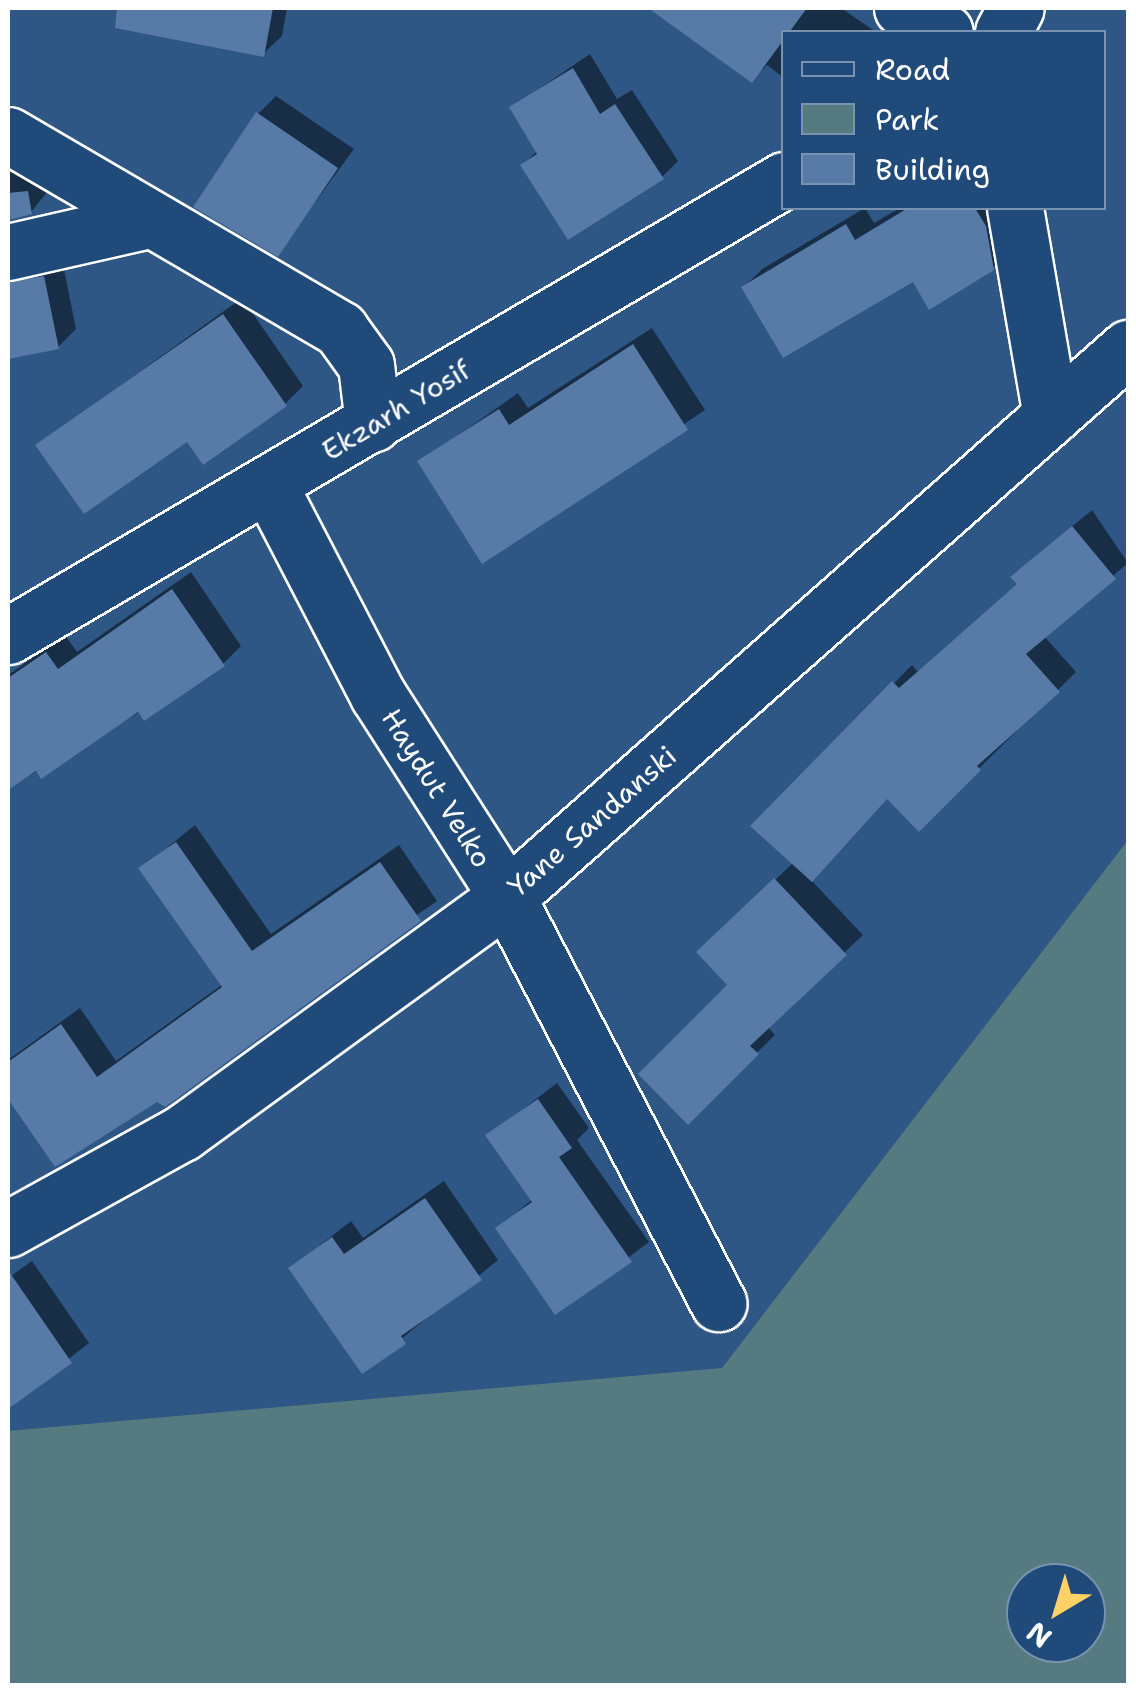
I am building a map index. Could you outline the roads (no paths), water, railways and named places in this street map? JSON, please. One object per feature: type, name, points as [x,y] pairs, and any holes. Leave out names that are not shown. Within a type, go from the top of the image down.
[{"type":"street","points":[[902,8],[942,30]]},
{"type":"street","points":[[1003,30],[1016,8]]},
{"type":"street","points":[[8,134],[340,329],[366,366],[373,424]]},
{"type":"street","name":"Ekzarh Yosif","points":[[8,636],[781,182]]},
{"type":"street","points":[[1015,210],[1051,416]]},
{"type":"street","points":[[8,252],[149,220]]},
{"type":"street","name":"Yane Sandanski","points":[[8,1229],[182,1132],[506,897],[1128,348]]},
{"type":"street","name":"Haydut Velko","points":[[269,485],[378,694],[506,897],[718,1303]]}]
